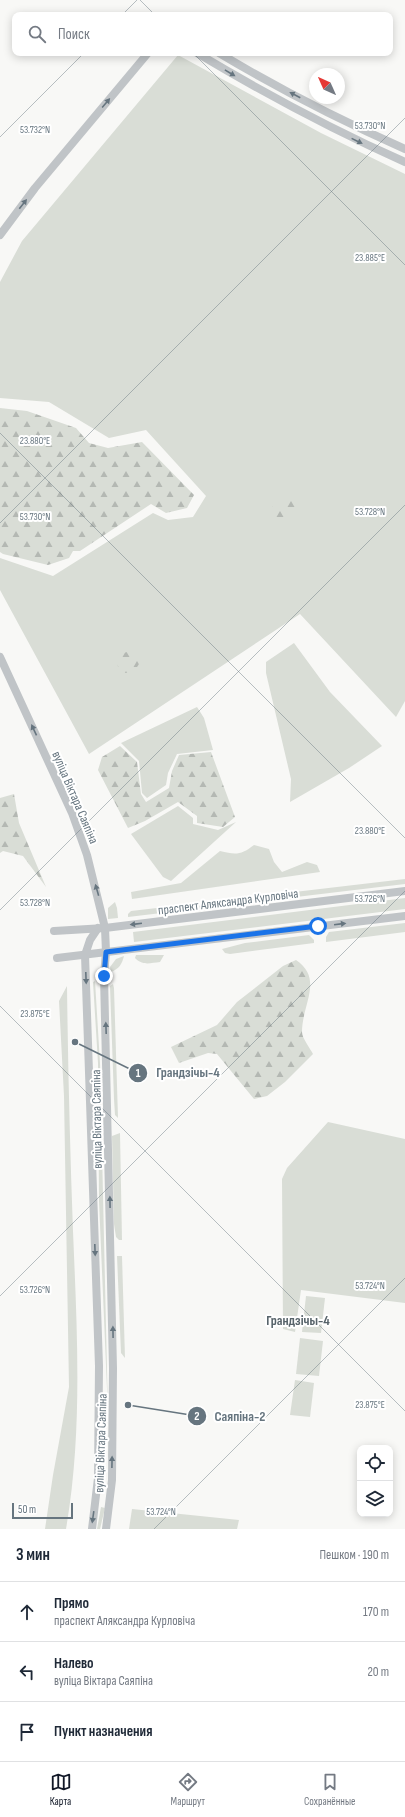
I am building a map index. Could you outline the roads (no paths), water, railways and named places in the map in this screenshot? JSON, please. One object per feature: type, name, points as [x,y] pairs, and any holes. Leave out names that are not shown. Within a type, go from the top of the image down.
[{"type":"street","points":[[0,235],[35,188],[145,56]]},
{"type":"street","points":[[201,56],[248,83],[350,137],[405,162]]},
{"type":"street","points":[[225,56],[248,70],[361,130],[405,150]]},
{"type":"street","name":"вуліца Віктара Саяпіна","points":[[0,658],[72,813],[87,855],[106,952],[104,976],[113,1368],[112,1480],[106,1529]]},
{"type":"street","name":"праспект Аляксандра Курловіча","points":[[54,931],[102,928],[405,891]]},
{"type":"street","points":[[57,958],[405,916]]},
{"type":"street","name":"вуліца Віктара Саяпіна","points":[[92,1529],[98,1478],[99,1366],[85,954],[90,940],[102,928]]},
{"type":"street","points":[[98,1478],[112,1480]]},
{"type":"place","name":"Грандзічы-4","points":[[75,1042]]},
{"type":"place","name":"Саяпіна-2","points":[[128,1405]]},
{"type":"district","name":"Грандзічы-4","points":[[298,1320]]}]
